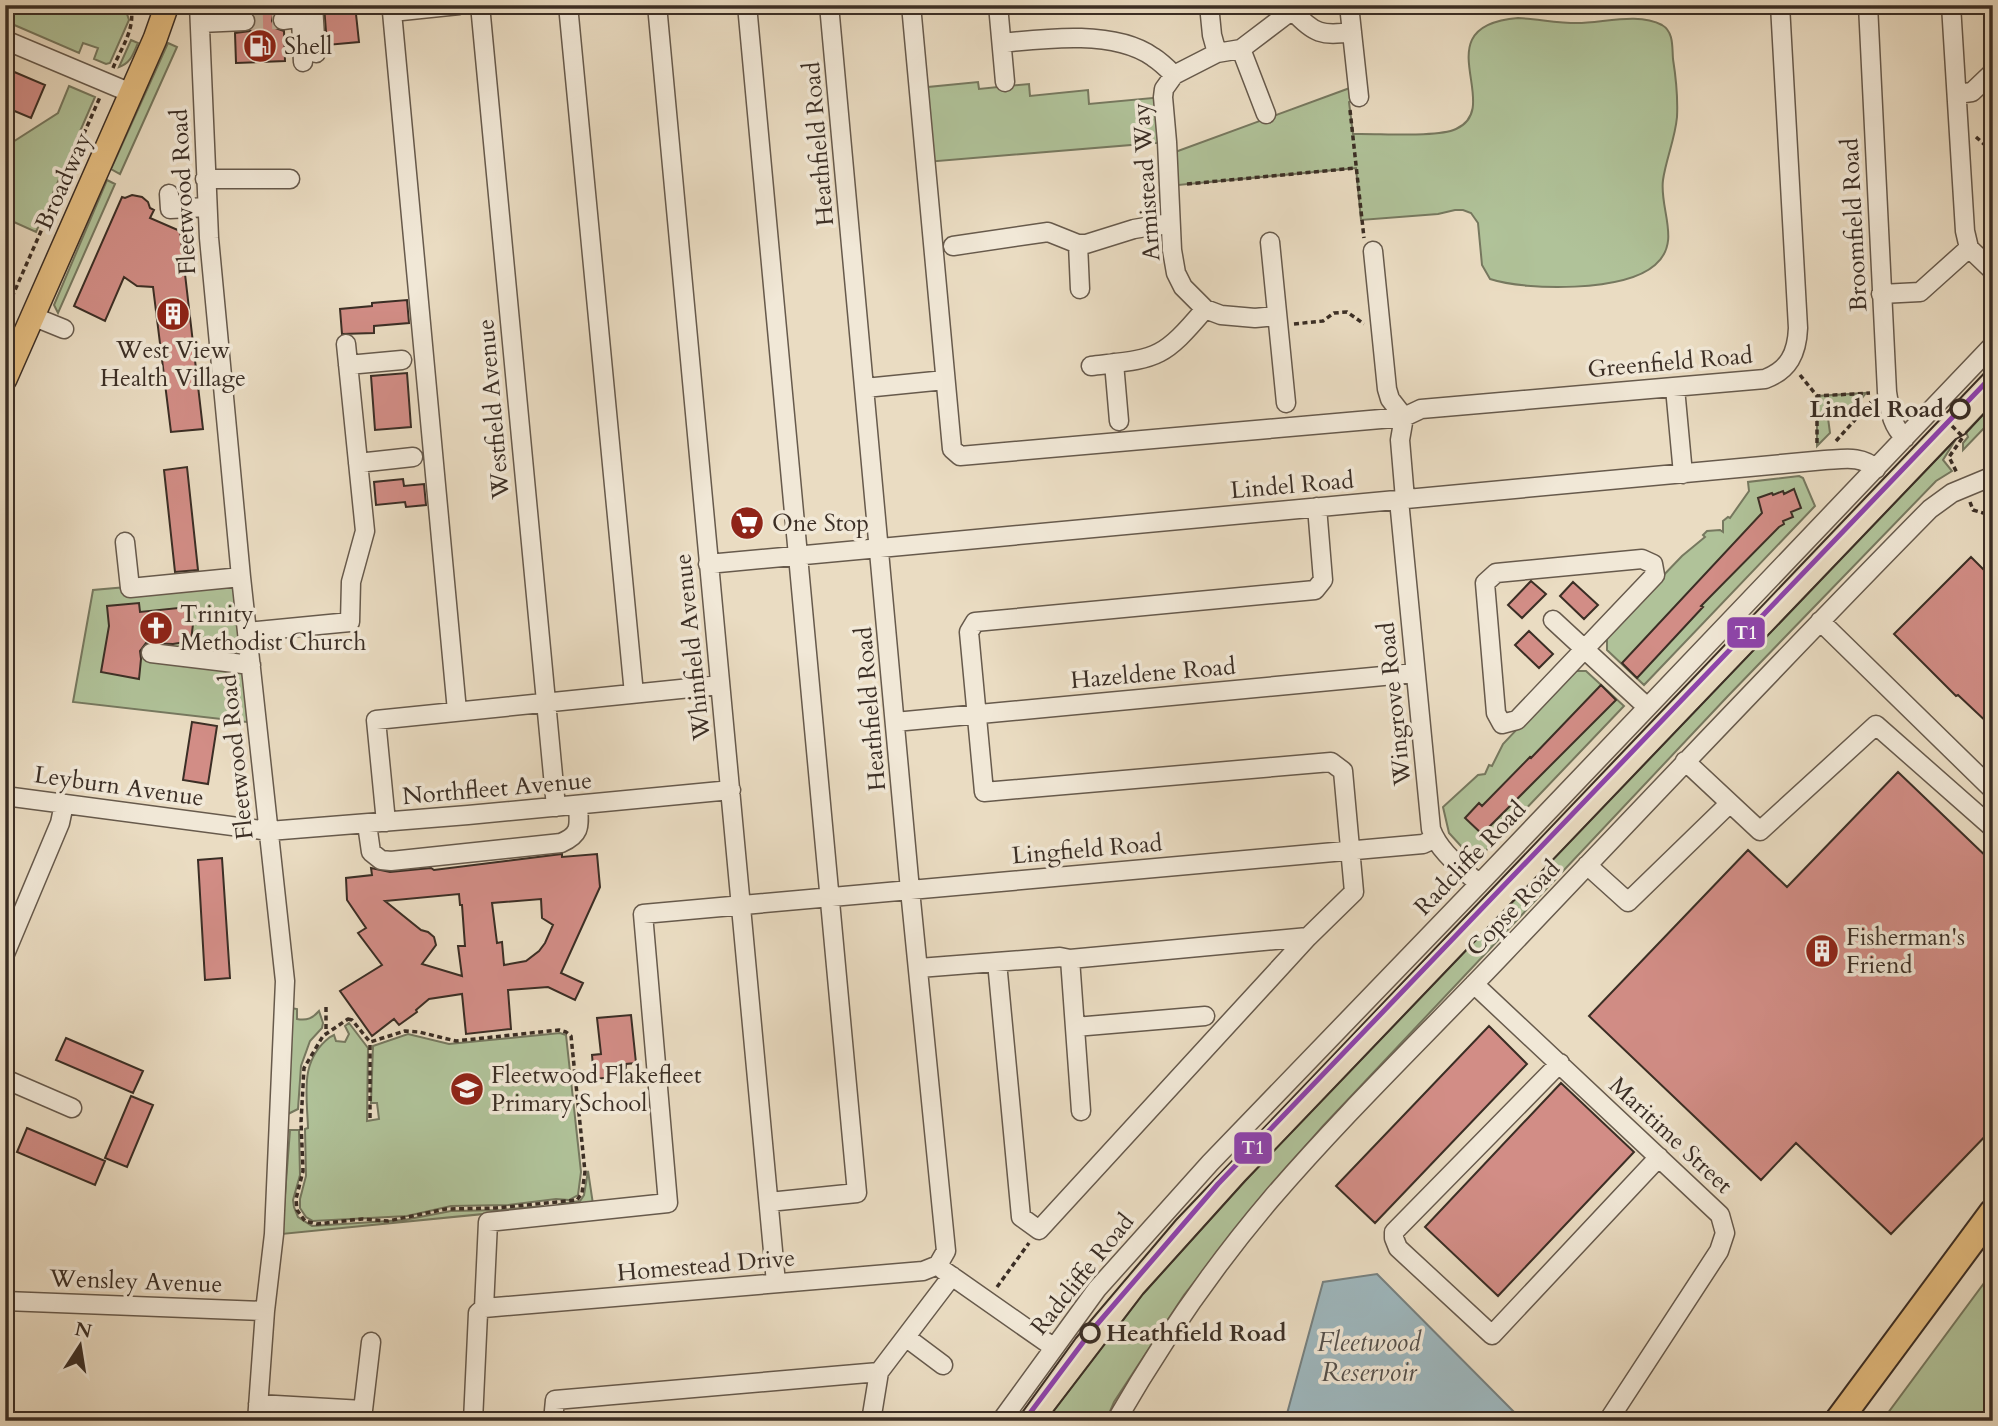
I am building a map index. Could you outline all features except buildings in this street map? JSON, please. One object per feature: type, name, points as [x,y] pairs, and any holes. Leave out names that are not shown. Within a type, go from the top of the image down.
[{"type":"highway","points":[[1838,1421],[1993,1212]]},
{"type":"main road","name":"Broadway","points":[[5,379],[155,39],[167,5]]},
{"type":"street","points":[[457,711],[392,12],[459,5]]},
{"type":"street","name":"Westfield Avenue","points":[[480,5],[555,807]]},
{"type":"street","points":[[568,5],[634,694]]},
{"type":"street","name":"Whinfield Avenue","points":[[657,5],[776,1283]]},
{"type":"street","points":[[747,5],[857,1193],[769,1202]]},
{"type":"street","name":"Heathfield Road","points":[[829,5],[946,1251],[945,1271]]},
{"type":"street","points":[[865,388],[945,380],[911,5]]},
{"type":"street","points":[[998,5],[1005,82]]},
{"type":"street","points":[[1209,5],[1217,53]]},
{"type":"street","points":[[1349,5],[1359,97]]},
{"type":"street","name":"Greenfield Road","points":[[945,380],[953,449],[960,456],[1404,417],[1421,409],[1675,388],[1765,379],[1776,375],[1788,364],[1796,348],[1798,328],[1780,5]]},
{"type":"street","name":"Broomfield Road","points":[[1867,5],[1881,294],[1891,416],[1897,430],[1905,438]]},
{"type":"street","points":[[1951,5],[1965,231],[1969,248],[1993,271]]},
{"type":"street","points":[[1296,8],[1305,24],[1318,33],[1352,32]]},
{"type":"street","name":"Armistead Way","points":[[1205,309],[1192,299],[1176,273],[1170,223],[1164,89],[1174,75],[1217,53],[1241,49],[1296,8]]},
{"type":"street","points":[[199,14],[238,18]]},
{"type":"street","name":"Fleetwood Road","points":[[199,14],[207,207],[241,577],[285,981],[274,1234],[258,1412]]},
{"type":"street","points":[[297,14],[309,58]]},
{"type":"street","points":[[1002,43],[1094,39],[1125,45],[1152,56],[1174,75]]},
{"type":"street","points":[[5,40],[131,93]]},
{"type":"street","points":[[1241,49],[1266,114]]},
{"type":"street","points":[[1957,94],[1972,92],[1993,72]]},
{"type":"street","points":[[205,179],[290,179]]},
{"type":"street","points":[[169,194],[170,209],[207,207]]},
{"type":"street","points":[[953,246],[1048,232],[1078,244],[1097,242],[1134,229],[1170,223]]},
{"type":"street","points":[[1270,242],[1286,404]]},
{"type":"street","points":[[1078,244],[1080,289]]},
{"type":"street","points":[[1881,294],[1920,292],[1969,248]]},
{"type":"street","points":[[1373,251],[1387,389],[1390,399],[1404,417],[1400,440],[1402,500]]},
{"type":"street","points":[[1091,366],[1140,361],[1160,355],[1180,339],[1205,309],[1221,315],[1277,321]]},
{"type":"street","points":[[32,316],[64,329]]},
{"type":"street","points":[[247,632],[350,622],[351,582],[365,531],[346,344]]},
{"type":"street","name":"Radcliffe Road","points":[[1001,1421],[1097,1289],[1202,1172],[1993,345]]},
{"type":"street","points":[[348,365],[402,360]]},
{"type":"street","points":[[1114,363],[1119,421]]},
{"type":"street","points":[[1675,388],[1683,474]]},
{"type":"street","points":[[358,463],[413,457]]},
{"type":"street","name":"Lindel Road","points":[[708,564],[1818,460],[1853,458],[1869,462],[1876,469]]},
{"type":"street","name":"Copse Road","points":[[1116,1421],[1199,1291],[1270,1200],[1385,1075],[1930,509],[1964,487],[1993,476]]},
{"type":"street","name":"Wingrove Road","points":[[1402,500],[1415,673],[1434,839]]},
{"type":"street","points":[[997,962],[1021,1217],[1039,1230],[1308,937],[1354,892],[1343,771],[1331,762],[984,792],[969,632],[975,622],[1315,590],[1323,580],[1317,507]]},
{"type":"street","points":[[125,542],[130,588],[241,577]]},
{"type":"street","points":[[1642,559],[1653,564],[1656,575],[1586,650],[1517,720],[1502,724],[1496,713],[1485,583],[1496,573],[1642,559]]},
{"type":"street","points":[[1553,620],[1646,706]]},
{"type":"street","points":[[1820,621],[1993,790]]},
{"type":"street","points":[[151,653],[251,665]]},
{"type":"street","name":"Hazeldene Road","points":[[895,722],[1415,673]]},
{"type":"street","points":[[386,822],[376,720],[720,685]]},
{"type":"street","points":[[1685,761],[1760,831],[1876,725],[1993,828]]},
{"type":"street","name":"Northfleet Avenue","points":[[269,831],[731,790]]},
{"type":"street","name":"Leyburn Avenue","points":[[5,796],[269,831]]},
{"type":"street","points":[[1587,865],[1628,902],[1730,803]]},
{"type":"street","points":[[5,954],[60,823],[64,804]]},
{"type":"street","points":[[367,824],[371,852],[381,860],[391,861],[561,843],[572,838],[578,830],[578,805]]},
{"type":"street","points":[[1434,839],[1479,884]]},
{"type":"street","name":"Lingfield Road","points":[[481,1311],[488,1222],[668,1203],[643,914],[1423,844],[1434,839]]},
{"type":"street","points":[[919,968],[1308,937]]},
{"type":"street","points":[[1070,958],[1081,1111]]},
{"type":"street","name":"Maritime Street","points":[[1474,984],[1720,1215],[1725,1233],[1719,1251],[1608,1421]]},
{"type":"street","points":[[1075,1027],[1205,1016]]},
{"type":"street","points":[[1560,1063],[1394,1232],[1398,1248],[1492,1335],[1659,1157]]},
{"type":"street","points":[[5,1079],[72,1108]]},
{"type":"street","points":[[871,1421],[879,1372],[907,1338],[945,1271],[1053,1347]]},
{"type":"street","name":"Homestead Drive","points":[[481,1311],[776,1283],[945,1271]]},
{"type":"street","name":"Wensley Avenue","points":[[5,1301],[265,1311]]},
{"type":"street","points":[[473,1421],[481,1311]]},
{"type":"street","points":[[907,1338],[943,1365]]},
{"type":"street","points":[[258,1412],[284,1414],[363,1410],[371,1342]]},
{"type":"street","points":[[553,1421],[555,1400],[879,1372]]},
{"type":"path","points":[[5,313],[132,26],[133,14],[130,5]]},
{"type":"path","points":[[1359,97],[1349,102],[1365,250],[1373,251]]},
{"type":"path","points":[[1168,186],[1356,167]]},
{"type":"path","points":[[1277,321],[1324,321],[1334,313],[1347,312],[1380,335]]},
{"type":"path","points":[[1788,364],[1804,378],[1817,396],[1818,460]]},
{"type":"path","points":[[1817,396],[1879,393],[1818,460]]},
{"type":"path","points":[[1921,421],[1928,429],[1941,416],[1963,437],[1949,457],[1973,510],[1993,516]]},
{"type":"path","points":[[326,1007],[326,1034]]},
{"type":"path","points":[[370,1042],[405,1031],[456,1041],[566,1031],[571,1036],[585,1172],[582,1193],[578,1200],[570,1202],[446,1209],[388,1221],[362,1219],[317,1224],[305,1221],[297,1210],[296,1199],[303,1171],[301,1122],[304,1068],[326,1034],[348,1019],[352,1020],[370,1042],[370,1118]]},
{"type":"path","points":[[987,1300],[1039,1230]]},
{"type":"green space","points":[[5,5],[124,5],[129,20],[110,63],[106,64],[94,59],[98,48],[83,43],[79,53],[5,21]]},
{"type":"green space","points":[[1518,18],[1577,23],[1642,19],[1662,25],[1669,32],[1677,117],[1663,180],[1668,225],[1667,246],[1655,265],[1641,274],[1575,287],[1527,286],[1490,279],[1482,265],[1478,223],[1471,213],[1455,210],[1438,214],[1361,220],[1356,168],[1168,186],[1167,155],[1358,85],[1359,97],[1349,102],[1353,134],[1421,134],[1456,129],[1469,118],[1473,104],[1469,51],[1474,36],[1490,24]]},
{"type":"green space","points":[[131,40],[138,43],[135,51],[129,61],[119,67]]},
{"type":"green space","points":[[168,43],[177,47],[120,174],[111,169]]},
{"type":"green space","points":[[978,82],[979,89],[1029,84],[1030,96],[1088,90],[1089,104],[1163,97],[1167,142],[926,162],[918,88]]},
{"type":"green space","points":[[69,86],[95,97],[36,232],[5,218],[5,147],[58,113]]},
{"type":"green space","points":[[107,180],[115,184],[58,313],[54,305]]},
{"type":"green space","points":[[1866,393],[1855,407],[1837,408],[1828,418],[1830,433],[1817,446],[1817,396]]},
{"type":"green space","points":[[1993,404],[1989,423],[1963,450],[1963,443],[1968,437],[1966,432]]},
{"type":"green space","points":[[1956,439],[1943,460],[1952,471],[1936,481],[1727,697],[1323,1126],[1255,1205],[1184,1295],[1114,1402],[1106,1421],[1046,1421],[1143,1294],[1245,1181]]},
{"type":"green space","points":[[1799,476],[1803,478],[1815,506],[1644,685],[1607,650],[1607,634],[1682,556],[1705,537],[1703,535],[1707,531],[1723,532],[1723,521],[1730,518],[1749,491],[1748,482]]},
{"type":"green space","points":[[241,577],[257,723],[73,702],[93,590]]},
{"type":"green space","points":[[1572,671],[1586,671],[1624,706],[1478,859],[1472,858],[1449,833],[1443,807],[1478,775],[1485,774],[1503,744]]},
{"type":"green space","points":[[291,1008],[297,1009],[297,1019],[301,1020],[319,1011],[323,1023],[322,1028],[310,1041],[301,1066],[298,1109],[288,1114]]},
{"type":"green space","points":[[349,1023],[368,1048],[367,1121],[379,1119],[377,1103],[371,1103],[373,1046],[408,1034],[449,1044],[560,1033],[566,1035],[581,1172],[578,1195],[569,1200],[451,1206],[407,1216],[313,1221],[306,1217],[300,1208],[300,1199],[306,1176],[306,1091],[309,1067],[320,1046],[330,1037],[334,1035],[336,1041],[345,1042],[349,1034],[345,1026]]},
{"type":"green space","points":[[290,1130],[299,1130],[300,1175],[293,1200],[294,1207],[298,1217],[312,1226],[404,1220],[451,1211],[544,1208],[282,1234]]},
{"type":"green space","points":[[588,1171],[593,1204],[559,1207],[559,1204],[580,1201],[584,1195]]},
{"type":"green space","points":[[1993,1271],[1993,1421],[1882,1421]]},
{"type":"water","name":"Fleetwood Reservoir","points":[[1377,1274],[1523,1421],[1285,1421],[1323,1282]]},
{"type":"tunnel","points":[[235,5],[235,13]]},
{"type":"tunnel","points":[[245,21],[283,20]]},
{"type":"tram line","points":[[1016,1421],[1076,1338],[1176,1220],[1993,364]]},
{"type":"tram line","points":[[1046,1421],[1143,1294],[1245,1181],[1956,439],[1965,434],[1993,404]]},
{"type":"transit line","name":"T1","points":[[1024,1421],[1093,1329],[1218,1184],[1993,375]]},
{"type":"place","name":"Shell","points":[[260,46]]},
{"type":"place","name":"West View Health Village","points":[[173,314]]},
{"type":"place","name":"Lindel Road","points":[[1960,409]]},
{"type":"place","name":"One Stop","points":[[747,523]]},
{"type":"place","name":"Trinity Methodist Church","points":[[156,628]]},
{"type":"place","name":"Fisherman's Friend","points":[[1822,951]]},
{"type":"place","name":"Fleetwood Flakefleet Primary School","points":[[467,1089]]},
{"type":"place","name":"Heathfield Road","points":[[1090,1333]]}]
